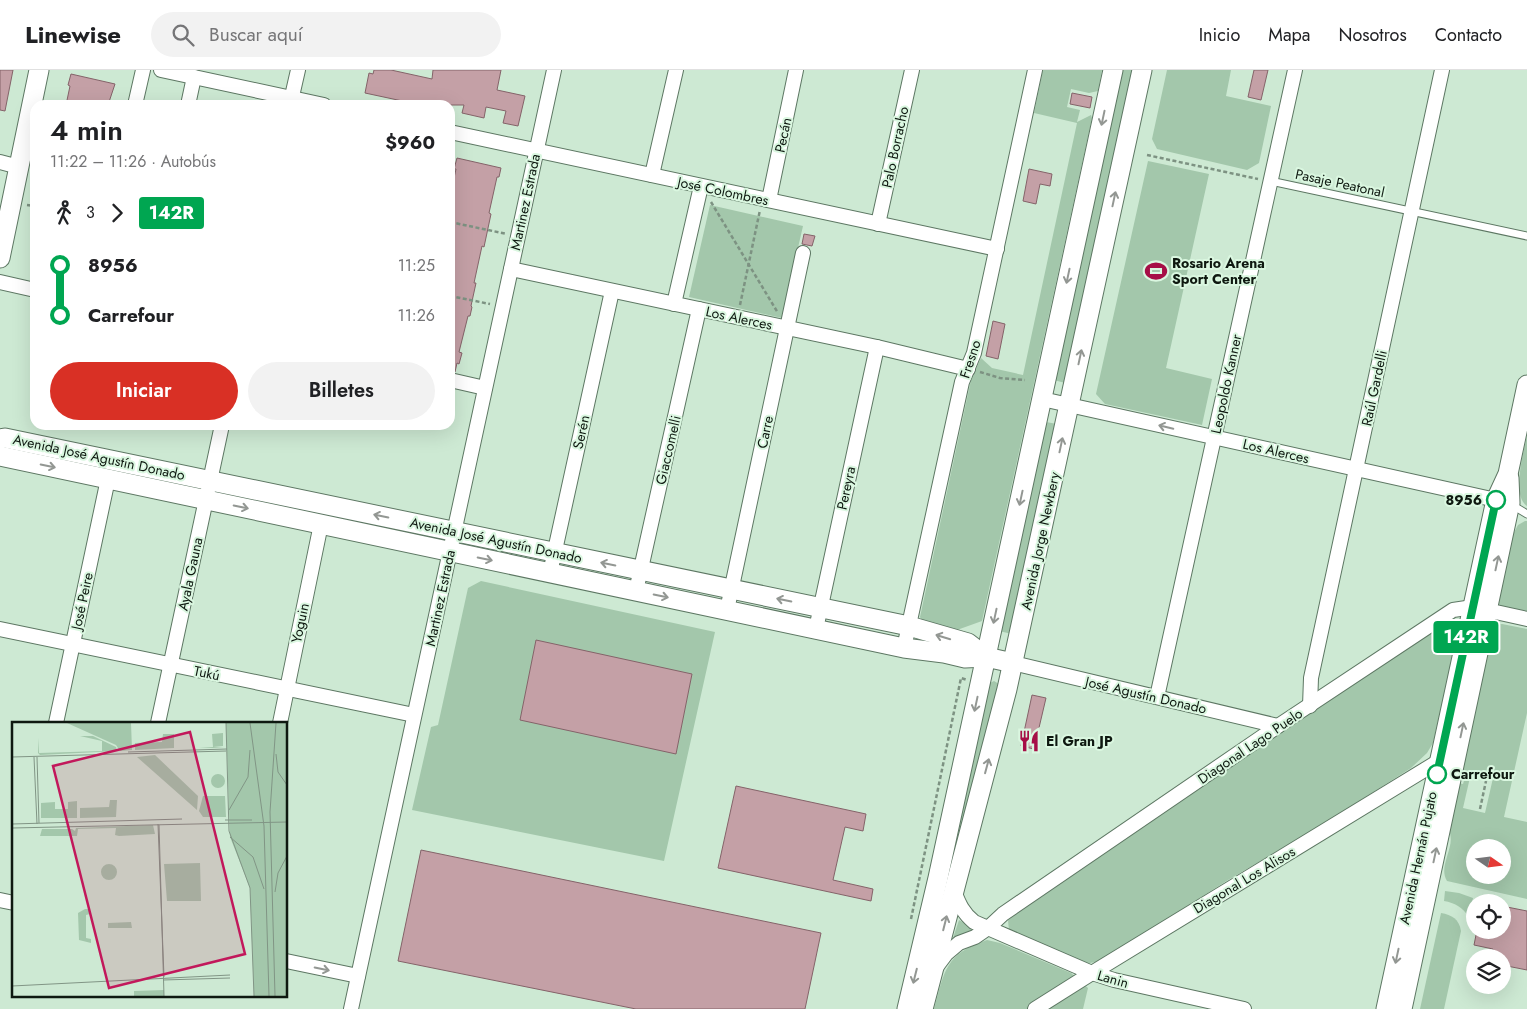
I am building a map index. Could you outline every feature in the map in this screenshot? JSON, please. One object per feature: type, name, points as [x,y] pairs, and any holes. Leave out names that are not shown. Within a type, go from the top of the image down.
[{"type":"street","points":[[33,100],[39,70]]},
{"type":"street","points":[[136,100],[143,70]]},
{"type":"street","points":[[161,70],[283,100]]},
{"type":"street","points":[[291,100],[298,70]]},
{"type":"street","name":"Martinez Estrada","points":[[351,1009],[554,70]]},
{"type":"street","points":[[652,175],[676,70]]},
{"type":"street","name":"Pecán","points":[[766,200],[796,70]]},
{"type":"street","name":"Palo Borracho","points":[[878,224],[912,70]]},
{"type":"street","name":"Fresno","points":[[904,648],[962,382],[974,353],[1035,70]]},
{"type":"street","name":"Avenida Jorge Newbery","points":[[907,1009],[932,904],[1113,70]]},
{"type":"street","name":"Avenida Jorge Newbery","points":[[923,1009],[1013,663],[1142,70]]},
{"type":"street","name":"Leopoldo Kanner","points":[[1157,698],[1294,70]]},
{"type":"street","name":"Raúl Gardelli","points":[[1310,706],[1311,678],[1442,70]]},
{"type":"street","points":[[189,100],[194,77]]},
{"type":"street","points":[[0,258],[30,114]]},
{"type":"street","name":"José Colombres","points":[[455,133],[997,249]]},
{"type":"street","points":[[0,162],[19,167]]},
{"type":"street","points":[[674,304],[701,186]]},
{"type":"street","name":"Carre","points":[[727,610],[803,253]]},
{"type":"street","name":"Los Alerces","points":[[511,269],[877,347],[968,369]]},
{"type":"street","points":[[0,282],[30,289]]},
{"type":"street","name":"Serén","points":[[550,572],[612,291]]},
{"type":"street","name":"Giaccomelli","points":[[636,591],[699,310]]},
{"type":"street","name":"Pereyra","points":[[816,629],[877,347]]},
{"type":"street","points":[[455,381],[485,388]]},
{"type":"street","name":"Avenida Hernán Pujato","points":[[1386,1009],[1420,888],[1527,386]]},
{"type":"street","name":"Los Alerces","points":[[1042,399],[1503,502]]},
{"type":"street","name":"Ayala Gauna","points":[[158,722],[221,430]]},
{"type":"street","name":"Avenida José Agustín Donado","points":[[0,439],[6,438],[909,626],[968,643],[986,657]]},
{"type":"street","name":"Avenida José Agustín Donado","points":[[0,456],[904,648],[944,653],[965,658],[986,657],[1013,663]]},
{"type":"street","name":"José Peire","points":[[56,722],[108,479]]},
{"type":"street","name":"Yoguin","points":[[280,722],[321,524]]},
{"type":"street","name":"Diagonal Lago Puelo","points":[[933,970],[946,954],[959,943],[974,937],[988,928],[1011,909],[1278,726],[1453,610],[1480,609],[1527,619]]},
{"type":"street","name":"Tukú","points":[[0,629],[414,715]]},
{"type":"street","name":"José Agustín Donado","points":[[1013,663],[1278,726]]},
{"type":"street","name":"Diagonal Los Alisos","points":[[1035,1009],[1092,973],[1447,763]]},
{"type":"street","name":"Avenida Hernán Pujato","points":[[1402,1009],[1420,888]]},
{"type":"street","points":[[954,891],[960,908],[966,916],[988,928]]},
{"type":"street","name":"Lanin","points":[[988,928],[1092,973],[1114,980],[1244,1009]]},
{"type":"street","points":[[288,961],[358,976]]},
{"type":"lane","name":"Pasaje Peatonal","points":[[1270,181],[1527,236]]},
{"type":"lane","points":[[1503,502],[1527,514]]},
{"type":"path","points":[[1147,155],[1270,181]]},
{"type":"path","points":[[701,186],[787,328]]},
{"type":"path","points":[[737,318],[766,200]]},
{"type":"path","points":[[455,223],[518,237]]},
{"type":"path","points":[[455,297],[502,307]]},
{"type":"path","points":[[968,369],[1000,378],[1025,380]]},
{"type":"path","points":[[909,927],[961,678]]},
{"type":"path","points":[[1480,809],[1486,781]]},
{"type":"green space","points":[[1043,70],[1102,70],[1098,91],[1089,93],[1071,89],[1067,107],[1080,110],[1077,122],[1091,115],[1092,118],[982,621],[957,630],[923,622],[920,617],[971,380],[981,358],[992,368],[1023,375],[1077,123],[1034,113]]},
{"type":"green space","points":[[1120,70],[1133,70],[1065,383],[1054,380]]},
{"type":"green space","points":[[1167,70],[1231,70],[1226,96],[1271,106],[1259,163],[1247,170],[1157,149],[1152,139]]},
{"type":"green space","name":"Rosario Arena Sport Center","points":[[1148,161],[1209,174],[1166,368],[1212,379],[1202,425],[1105,404],[1096,394]]},
{"type":"green space","points":[[710,205],[803,226],[782,318],[689,297]]},
{"type":"green space","points":[[1046,422],[1057,424],[1012,634],[999,631]]},
{"type":"green space","points":[[1527,435],[1527,506],[1522,500],[1519,483]]},
{"type":"green space","points":[[1527,521],[1527,611],[1502,607],[1496,602],[1512,536],[1518,525]]},
{"type":"green space","points":[[481,581],[715,632],[664,861],[412,810],[431,727],[438,725],[468,588]]},
{"type":"green space","points":[[1442,623],[1450,624],[1456,630],[1456,640],[1433,743],[1427,753],[1411,768],[1320,826],[1228,880],[1101,961],[1080,962],[1009,931],[1008,920]]},
{"type":"green space","points":[[1502,624],[1527,629],[1527,713],[1504,817],[1527,822],[1527,899],[1447,881],[1444,868],[1451,842],[1448,829],[1458,783],[1463,784],[1465,777],[1460,775],[1490,632],[1495,625]],"holes":[[[1471,773],[1493,778],[1485,813],[1463,808]]]},
{"type":"green space","points":[[994,681],[999,684],[998,691],[919,985],[988,684]]},
{"type":"green space","points":[[1445,891],[1466,896],[1466,913],[1458,906],[1444,901]]},
{"type":"green space","points":[[1441,913],[1454,918],[1459,923],[1461,931],[1444,1009],[1420,1009]]},
{"type":"green space","points":[[959,920],[974,929],[954,939],[953,938]]},
{"type":"green space","points":[[987,940],[1000,943],[1071,973],[1088,988],[1083,1009],[934,1009],[949,965],[963,951]]},
{"type":"building","points":[[0,70],[13,70],[5,111],[0,110]]},
{"type":"building","points":[[374,70],[391,70],[432,79],[433,70],[501,70],[497,90],[525,96],[518,126],[503,123],[506,111],[486,107],[484,118],[462,113],[464,105],[455,105],[455,100],[398,100],[365,93],[369,73],[373,74]]},
{"type":"building","points":[[1254,70],[1268,70],[1261,100],[1248,97]]},
{"type":"building","points":[[71,74],[115,84],[110,100],[67,100],[70,86],[68,85]]},
{"type":"building","points":[[1072,93],[1092,97],[1090,108],[1070,104]]},
{"type":"building","points":[[457,158],[501,168],[499,177],[497,177],[484,247],[482,246],[474,283],[476,283],[470,316],[468,316],[459,352],[462,353],[455,372],[456,169]]},
{"type":"building","points":[[1029,169],[1052,174],[1050,186],[1040,184],[1036,204],[1023,201]]},
{"type":"building","points":[[804,234],[815,236],[812,246],[802,244]]},
{"type":"building","points":[[993,321],[1005,324],[998,359],[986,356]]},
{"type":"building","points":[[536,640],[692,674],[676,754],[520,720]]},
{"type":"building","points":[[1032,695],[1046,698],[1034,749],[1021,746]]},
{"type":"building","points":[[736,786],[866,814],[863,831],[845,827],[833,880],[873,889],[871,901],[718,868]]},
{"type":"building","points":[[421,850],[821,933],[805,1009],[636,1009],[398,961]]},
{"type":"building","points":[[1511,908],[1527,911],[1527,970],[1511,967],[1511,949],[1493,949],[1474,945],[1475,939],[1511,939]]},
{"type":"bus line","name":"142R","points":[[1437,774],[1496,500]]},
{"type":"place","name":"Rosario Arena Sport Center","points":[[1156,271]]},
{"type":"place","name":"8956","points":[[1496,500]]},
{"type":"place","name":"El Gran JP","points":[[1029,741]]},
{"type":"place","name":"Carrefour","points":[[1437,774]]}]
